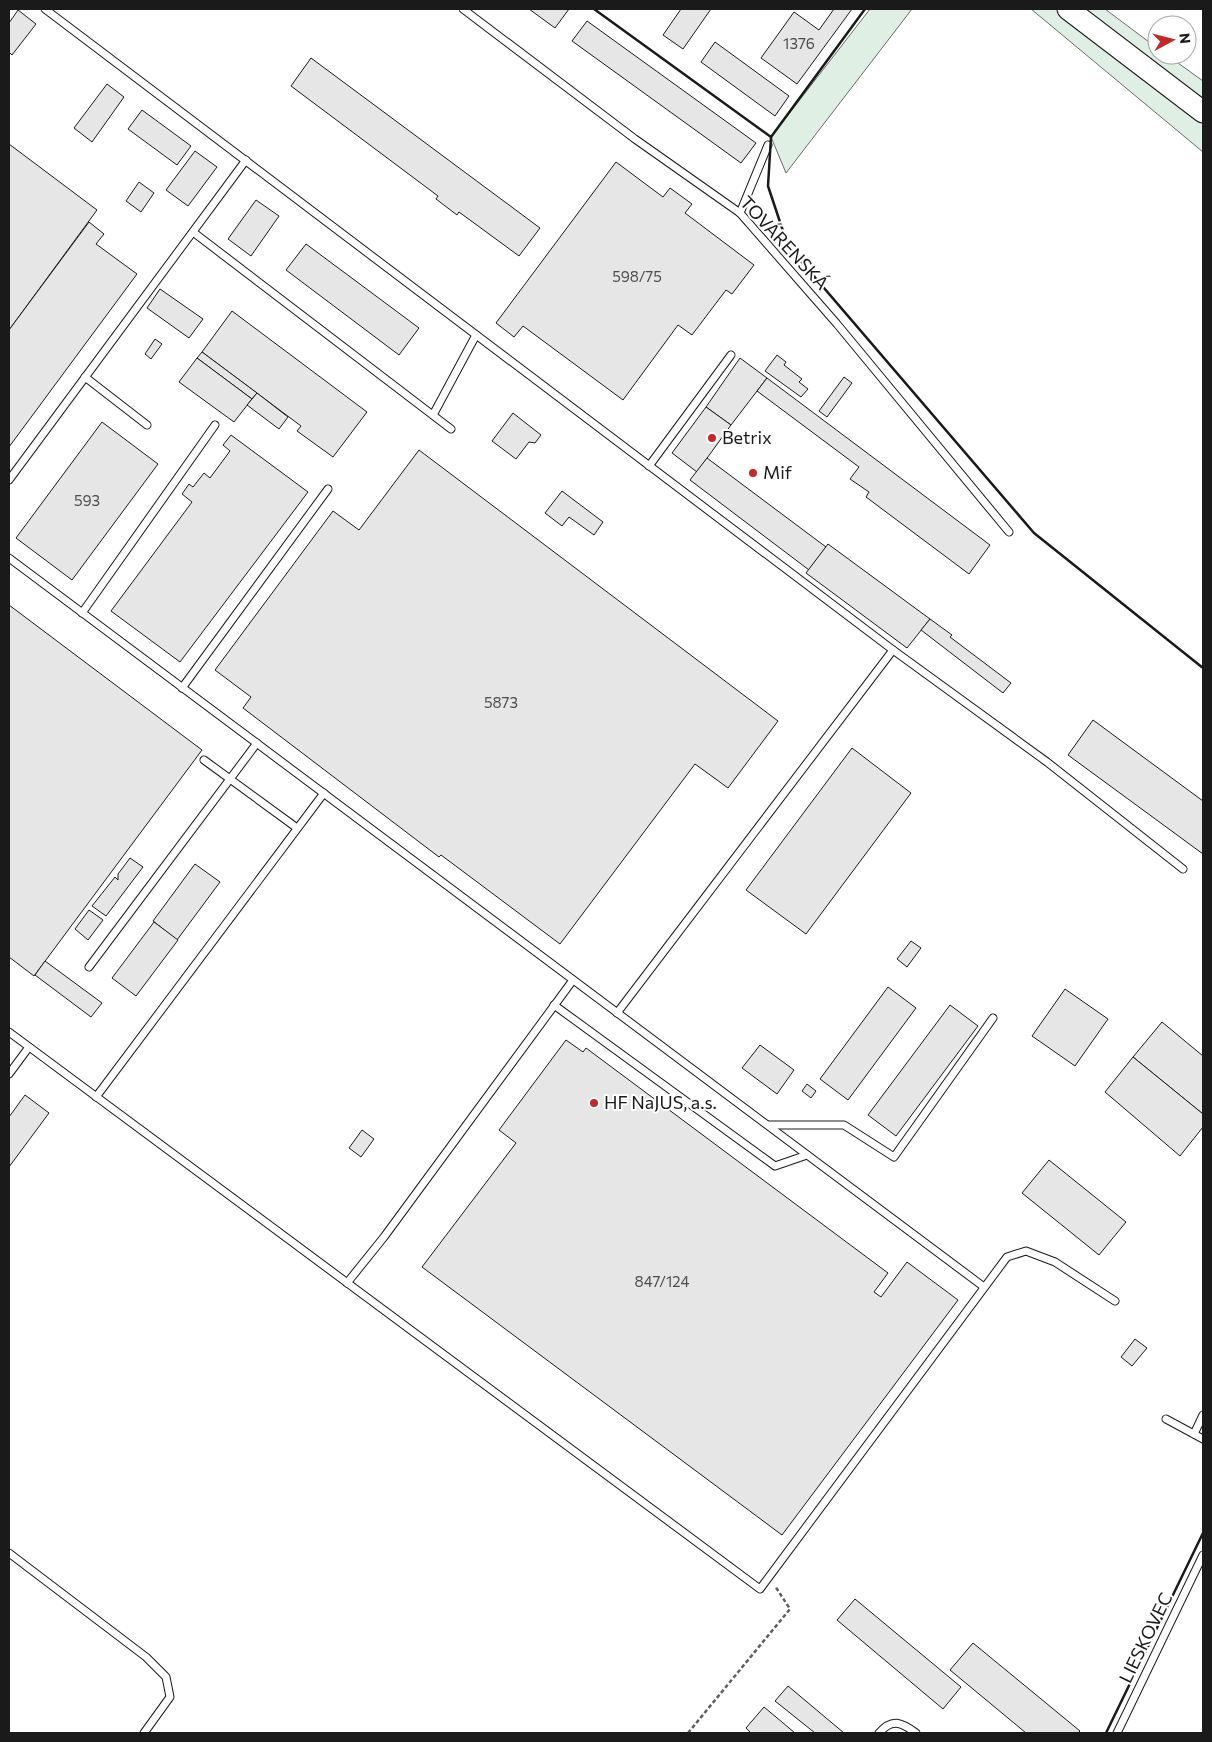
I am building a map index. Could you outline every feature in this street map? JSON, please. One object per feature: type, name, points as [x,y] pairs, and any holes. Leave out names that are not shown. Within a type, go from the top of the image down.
[{"type":"main road","points":[[1068,9],[1203,112]]},
{"type":"lane","points":[[45,9],[893,650],[1047,762],[1183,869]]},
{"type":"lane","name":"TOVÁRENSKÁ","points":[[463,9],[634,139],[740,213],[837,324],[1009,532]]},
{"type":"lane","points":[[740,213],[768,145]]},
{"type":"lane","points":[[9,480],[246,160]]},
{"type":"lane","points":[[193,232],[451,429]]},
{"type":"lane","points":[[433,415],[476,335]]},
{"type":"lane","points":[[649,466],[731,354]]},
{"type":"lane","points":[[85,377],[147,425]]},
{"type":"lane","points":[[82,613],[215,425]]},
{"type":"lane","points":[[182,688],[328,490]]},
{"type":"lane","points":[[9,558],[984,1287]]},
{"type":"lane","points":[[617,1013],[893,650]]},
{"type":"lane","points":[[89,967],[257,744]]},
{"type":"lane","points":[[204,760],[297,828]]},
{"type":"lane","points":[[96,1097],[324,793]]},
{"type":"lane","points":[[347,1283],[384,1237],[573,980]]},
{"type":"lane","points":[[554,1005],[775,1166],[807,1155]]},
{"type":"lane","points":[[767,1125],[844,1125],[894,1157],[993,1018]]},
{"type":"lane","points":[[9,1032],[760,1590],[1007,1257],[1026,1252],[1055,1262],[1115,1300]]},
{"type":"lane","points":[[9,1074],[29,1047]]},
{"type":"lane","points":[[1194,1434],[1203,1415]]},
{"type":"lane","points":[[1166,1419],[1203,1439]]},
{"type":"lane","points":[[9,1553],[146,1657],[166,1677],[170,1697],[144,1733]]},
{"type":"lane","name":"LIESKOVEC","points":[[1117,1733],[1203,1555]]},
{"type":"lane","points":[[879,1733],[886,1725],[895,1723],[906,1725],[916,1733]]},
{"type":"path","points":[[688,1733],[790,1608],[768,1577]]},
{"type":"green space","points":[[870,9],[912,9],[786,173],[771,137]]},
{"type":"green space","points":[[1031,9],[1105,9],[1147,40],[1147,65],[1181,65],[1203,81],[1203,152]]},
{"type":"building","points":[[529,9],[569,9],[555,28]]},
{"type":"building","points":[[681,9],[711,9],[683,49],[663,35]]},
{"type":"building","points":[[834,9],[852,9],[797,84],[761,58],[794,12],[819,30]]},
{"type":"building","points":[[18,10],[36,24],[12,55],[9,52],[9,23]]},
{"type":"building","points":[[587,21],[756,143],[741,163],[572,41]]},
{"type":"building","points":[[715,42],[789,96],[775,116],[701,62]]},
{"type":"building","points":[[311,58],[540,228],[519,256],[459,212],[457,215],[436,199],[438,196],[291,86]]},
{"type":"building","points":[[107,84],[124,97],[92,142],[74,128]]},
{"type":"building","points":[[142,110],[191,146],[177,165],[128,129]]},
{"type":"building","points":[[9,144],[97,210],[9,330]]},
{"type":"building","points":[[195,151],[217,167],[188,206],[166,190]]},
{"type":"building","points":[[616,162],[663,197],[670,188],[692,204],[685,213],[754,265],[732,294],[726,290],[692,335],[678,325],[623,400],[523,326],[514,337],[496,323]]},
{"type":"building","points":[[139,182],[154,193],[141,212],[126,201]]},
{"type":"building","points":[[256,200],[279,216],[251,256],[228,239]]},
{"type":"building","points":[[89,222],[104,234],[96,244],[137,274],[9,447],[9,330]]},
{"type":"building","points":[[306,244],[419,328],[399,355],[286,270]]},
{"type":"building","points":[[160,289],[203,319],[189,338],[147,308]]},
{"type":"building","points":[[232,311],[367,412],[333,457],[297,431],[301,426],[202,352]]},
{"type":"building","points":[[155,339],[162,344],[151,359],[145,354]]},
{"type":"building","points":[[202,352],[257,393],[252,399],[197,358]]},
{"type":"building","points":[[777,355],[786,362],[784,365],[802,379],[799,382],[808,389],[801,397],[765,371]]},
{"type":"building","points":[[197,358],[252,399],[234,422],[179,382]]},
{"type":"building","points":[[740,358],[767,378],[731,425],[706,407]]},
{"type":"building","points":[[844,377],[852,383],[827,417],[819,411]]},
{"type":"building","points":[[767,378],[990,545],[969,574],[866,497],[869,492],[850,479],[859,467],[757,391]]},
{"type":"building","points":[[257,393],[288,417],[279,429],[247,405]]},
{"type":"building","points":[[706,407],[731,425],[697,472],[672,453]]},
{"type":"building","points":[[513,413],[541,435],[535,443],[529,442],[516,459],[492,441]]},
{"type":"building","points":[[102,422],[158,464],[72,580],[16,538]]},
{"type":"building","points":[[231,435],[308,492],[180,662],[111,611],[192,502],[182,494],[189,484],[193,487],[204,473],[210,478],[230,451],[223,445]]},
{"type":"building","points":[[419,450],[778,721],[728,788],[695,764],[560,944],[441,855],[439,857],[243,708],[251,697],[215,670],[333,511],[359,530]]},
{"type":"building","points":[[707,458],[826,547],[809,570],[690,480]]},
{"type":"building","points":[[562,491],[603,522],[594,535],[569,517],[562,526],[545,513]]},
{"type":"building","points":[[828,544],[930,619],[907,648],[806,573]]},
{"type":"building","points":[[9,605],[202,750],[34,976],[9,957]]},
{"type":"building","points":[[930,619],[952,635],[950,637],[1011,683],[1003,693],[921,630]]},
{"type":"building","points":[[1093,720],[1203,801],[1203,854],[1068,755]]},
{"type":"building","points":[[852,748],[911,793],[806,934],[746,890]]},
{"type":"building","points":[[130,858],[143,867],[106,916],[92,906],[115,877],[118,880],[118,874]]},
{"type":"building","points":[[195,864],[220,882],[177,940],[153,921]]},
{"type":"building","points":[[89,910],[103,920],[88,940],[75,929]]},
{"type":"building","points":[[154,922],[178,940],[136,996],[112,978]]},
{"type":"building","points":[[911,941],[921,948],[907,967],[897,959]]},
{"type":"building","points":[[45,961],[102,1003],[91,1017],[35,975]]},
{"type":"building","points":[[888,987],[916,1008],[848,1100],[820,1079]]},
{"type":"building","points":[[1065,989],[1108,1019],[1075,1066],[1032,1036]]},
{"type":"building","points":[[950,1005],[978,1026],[896,1136],[868,1115]]},
{"type":"building","points":[[1162,1022],[1203,1056],[1203,1114],[1133,1057]]},
{"type":"building","points":[[566,1040],[583,1052],[586,1048],[888,1273],[874,1292],[881,1297],[907,1262],[958,1300],[782,1535],[422,1267],[516,1143],[499,1130]]},
{"type":"building","points":[[760,1045],[794,1070],[777,1094],[742,1068]]},
{"type":"building","points":[[1133,1057],[1203,1114],[1203,1127],[1180,1156],[1105,1092]]},
{"type":"building","points":[[807,1084],[816,1091],[811,1098],[802,1091]]},
{"type":"building","points":[[25,1095],[49,1113],[9,1167],[9,1117]]},
{"type":"building","points":[[362,1130],[374,1139],[361,1157],[349,1148]]},
{"type":"building","points":[[1049,1160],[1126,1222],[1099,1255],[1022,1193]]},
{"type":"building","points":[[1135,1339],[1147,1348],[1132,1366],[1121,1357]]},
{"type":"building","points":[[855,1599],[961,1687],[943,1709],[837,1620]]},
{"type":"building","points":[[973,1643],[1080,1731],[1078,1733],[1026,1733],[950,1670]]},
{"type":"building","points":[[788,1686],[844,1733],[815,1733],[775,1701]]},
{"type":"building","points":[[764,1707],[795,1733],[751,1733],[746,1728]]},
{"type":"wall","points":[[594,9],[771,137],[865,9]]},
{"type":"wall","points":[[771,137],[768,186],[788,246],[1034,533],[1203,668]]},
{"type":"wall","points":[[1106,1733],[1203,1533]]},
{"type":"place","name":"Betrix","points":[[712,438]]},
{"type":"place","name":"Mif","points":[[753,473]]},
{"type":"place","name":"HF NaJUS, a.s.","points":[[594,1103]]}]
